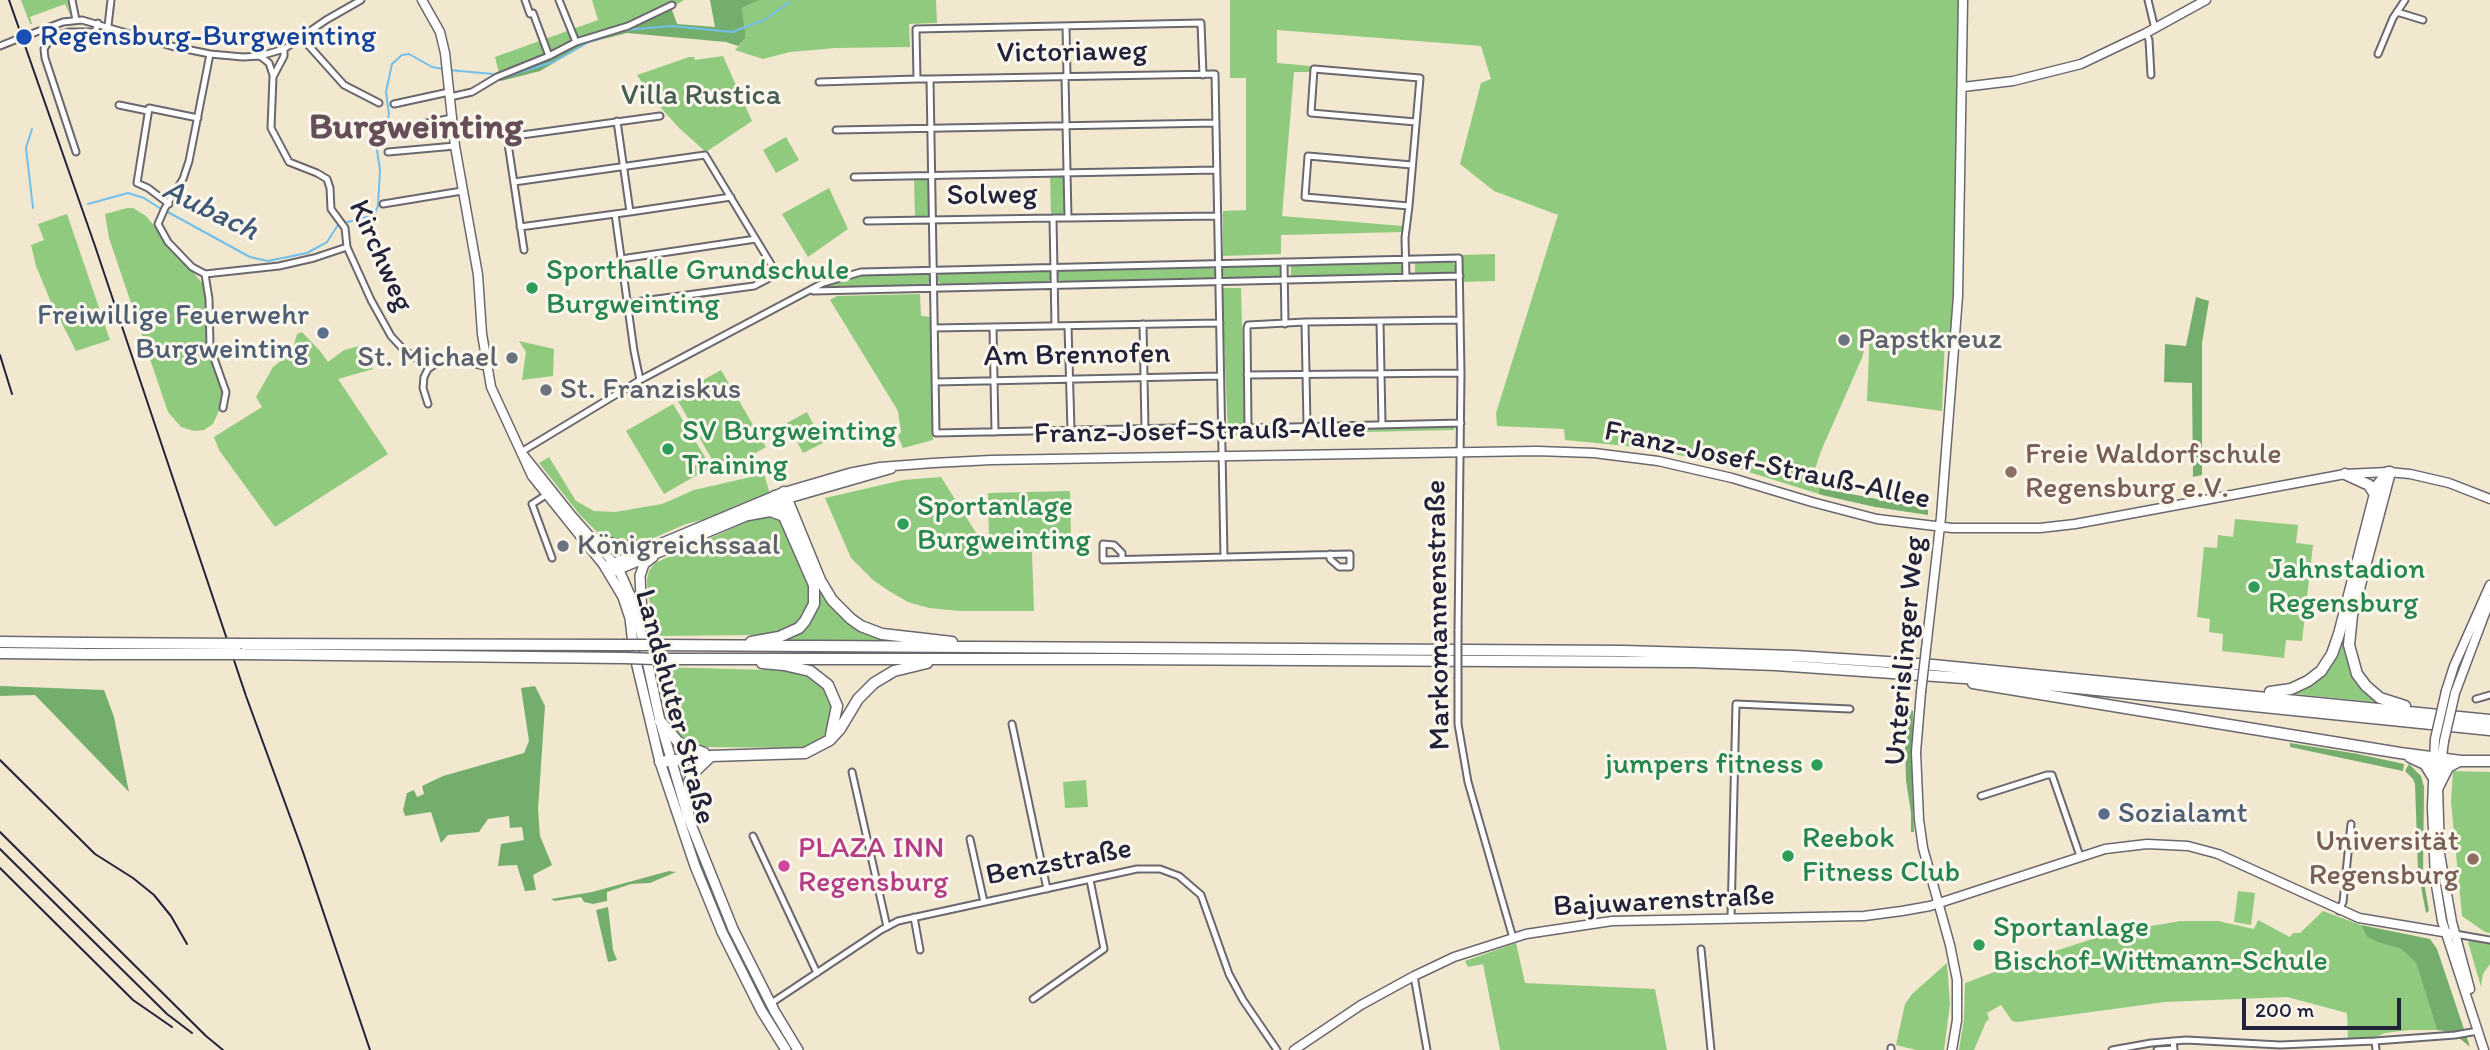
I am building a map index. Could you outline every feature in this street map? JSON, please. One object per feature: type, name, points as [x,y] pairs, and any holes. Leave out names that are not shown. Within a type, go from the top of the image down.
[{"type":"highway","points":[[2152,685],[2281,692],[2301,685],[2315,676],[2332,654],[2339,635],[2379,481],[2389,472]]},
{"type":"highway","points":[[2389,472],[2352,615],[2349,633],[2351,658],[2362,680],[2380,698],[2414,708],[2478,719]]},
{"type":"highway","points":[[2345,474],[2369,485],[2375,495]]},
{"type":"highway","points":[[673,646],[681,642],[763,640],[789,633],[805,621],[814,604],[814,585],[785,517],[781,497]]},
{"type":"highway","points":[[781,497],[820,580],[832,600],[851,620],[882,634],[951,642],[965,648]]},
{"type":"highway","points":[[748,515],[770,511],[785,517]]},
{"type":"highway","points":[[0,642],[655,659],[734,657],[1692,662],[1938,675],[2490,730]]},
{"type":"highway","points":[[0,653],[89,654],[241,649],[623,645],[649,649],[673,646],[1742,654],[1933,665],[2490,720]]},
{"type":"highway","points":[[734,657],[747,662],[797,668],[821,677],[828,685],[837,706],[830,740]]},
{"type":"highway","points":[[665,761],[711,756],[794,755],[813,750],[830,740],[858,699],[884,676],[907,667],[930,663],[967,663],[975,658]]},
{"type":"highway","points":[[1938,675],[2025,693],[2400,753],[2461,761],[2490,761]]},
{"type":"highway","points":[[660,721],[680,744],[711,756]]},
{"type":"highway","points":[[2400,753],[2425,764],[2432,776]]},
{"type":"highway","points":[[688,817],[690,782],[694,772],[711,756]]},
{"type":"highway","points":[[2438,786],[2448,767],[2461,761]]},
{"type":"main road","name":"Franz-Josef-Strauß-Allee","points":[[611,567],[663,550],[748,515],[781,497]]},
{"type":"main road","name":"Franz-Josef-Strauß-Allee","points":[[611,567],[652,546],[781,497]]},
{"type":"main road","points":[[649,649],[640,576],[648,560],[663,550]]},
{"type":"main road","name":"Landshuter Straße","points":[[611,567],[636,609],[649,649],[665,761],[733,929],[797,1050]]},
{"type":"main road","name":"Landshuter Straße","points":[[611,567],[630,618],[637,664],[695,866],[722,932],[761,1010],[786,1050]]},
{"type":"street","points":[[72,0],[76,20]]},
{"type":"street","points":[[107,26],[111,0]]},
{"type":"street","points":[[31,34],[76,20],[98,23],[171,46],[210,54],[260,56],[284,49],[361,0]]},
{"type":"street","points":[[422,0],[440,32],[447,68],[455,146],[478,275],[487,367],[495,397],[524,463],[611,567]]},
{"type":"street","points":[[525,0],[530,14],[533,13],[549,56]]},
{"type":"street","points":[[559,0],[576,42]]},
{"type":"street","name":"Unterislinger Weg","points":[[1952,1050],[1958,991],[1952,950],[1923,848],[1916,763],[1921,692],[1940,527],[1958,296],[1964,0]]},
{"type":"street","points":[[2148,0],[2151,75]]},
{"type":"street","points":[[2378,54],[2405,0]]},
{"type":"street","points":[[1963,87],[2013,81],[2081,64],[2151,31],[2204,1]]},
{"type":"street","points":[[394,104],[472,92],[497,76],[549,56],[576,42],[628,26],[672,5]]},
{"type":"street","points":[[2398,12],[2423,20]]},
{"type":"street","points":[[76,152],[44,49],[57,35],[95,32],[98,23]]},
{"type":"street","points":[[917,79],[916,29],[1201,23],[1203,75]]},
{"type":"street","points":[[1066,26],[1069,218]]},
{"type":"street","points":[[301,37],[344,85],[379,103]]},
{"type":"street","points":[[0,46],[20,38]]},
{"type":"street","name":"Kirchweg","points":[[284,49],[284,56],[274,77],[271,128],[289,162],[327,179],[331,209],[345,228],[347,247],[391,336],[417,359],[459,360],[487,367]]},
{"type":"street","points":[[210,54],[191,154],[183,179],[158,223],[168,242],[192,267],[205,274],[279,266],[347,247]]},
{"type":"street","points":[[260,56],[269,63],[274,77]]},
{"type":"street","points":[[1406,276],[1405,259],[1420,78],[1314,69],[1311,113],[1416,122]]},
{"type":"street","name":"Victoriaweg","points":[[819,82],[1215,74],[1215,123]]},
{"type":"street","points":[[930,79],[936,433],[1221,427]]},
{"type":"street","points":[[119,105],[198,118]]},
{"type":"street","points":[[148,111],[136,183],[148,188],[165,208]]},
{"type":"street","points":[[524,250],[508,138],[660,116]]},
{"type":"street","points":[[397,129],[452,118]]},
{"type":"street","points":[[617,121],[630,212]]},
{"type":"street","points":[[836,130],[1215,123],[1224,557]]},
{"type":"street","points":[[387,152],[455,146]]},
{"type":"street","points":[[514,182],[705,155],[777,274],[754,286],[627,303]]},
{"type":"street","points":[[1409,206],[1305,197],[1308,156],[1412,165]]},
{"type":"street","points":[[854,177],[1216,170]]},
{"type":"street","points":[[383,204],[462,191]]},
{"type":"street","points":[[520,227],[731,197]]},
{"type":"street","points":[[615,214],[640,380]]},
{"type":"street","name":"Solweg","points":[[867,221],[1218,216]]},
{"type":"street","points":[[1053,218],[1055,326]]},
{"type":"street","points":[[621,259],[755,239]]},
{"type":"street","name":"Markomannenstraße","points":[[1405,259],[1459,258],[1461,422],[1458,724],[1468,782],[1513,938]]},
{"type":"street","points":[[521,452],[640,380],[823,284],[861,272],[1405,259]]},
{"type":"street","points":[[1284,262],[1285,324]]},
{"type":"street","points":[[205,274],[209,299],[210,347],[226,392],[223,408]]},
{"type":"street","points":[[807,292],[826,289],[1460,276]]},
{"type":"street","points":[[1460,320],[1248,325],[1247,375],[1248,428],[1461,422]]},
{"type":"street","points":[[1380,322],[1382,424]]},
{"type":"street","points":[[934,328],[1220,323]]},
{"type":"street","points":[[1305,323],[1307,425]]},
{"type":"street","points":[[1143,324],[1145,429]]},
{"type":"street","points":[[1068,326],[1071,430]]},
{"type":"street","points":[[993,327],[995,432]]},
{"type":"street","points":[[428,404],[424,377],[433,364],[443,360]]},
{"type":"street","points":[[1247,375],[1461,373]]},
{"type":"street","name":"Am Brennofen","points":[[935,382],[1220,376]]},
{"type":"street","name":"Franz-Josef-Strauß-Allee","points":[[781,497],[900,466],[991,460],[1569,452],[1615,454],[1708,472],[1877,519],[1940,527],[2040,528],[2070,525],[2345,474],[2389,472],[2449,483],[2490,499]]},
{"type":"street","points":[[549,493],[593,538],[611,567]]},
{"type":"street","points":[[549,493],[532,504],[552,558]]},
{"type":"street","points":[[593,538],[622,545],[652,546]]},
{"type":"street","points":[[1122,559],[1330,554]]},
{"type":"street","points":[[2484,1050],[2435,879],[2432,776],[2451,692],[2454,666],[2490,584]]},
{"type":"street","points":[[2451,692],[2490,600]]},
{"type":"street","points":[[2476,699],[2490,695]]},
{"type":"street","points":[[1731,918],[1736,704],[1850,709]]},
{"type":"street","points":[[1012,724],[1048,889]]},
{"type":"street","points":[[2437,758],[2440,854],[2451,933]]},
{"type":"street","points":[[852,772],[887,927]]},
{"type":"street","points":[[1981,796],[2052,775],[2080,856]]},
{"type":"street","points":[[2339,911],[2343,902],[2351,824]]},
{"type":"street","points":[[753,836],[817,973]]},
{"type":"street","points":[[970,839],[984,902]]},
{"type":"street","name":"Bajuwarenstraße","points":[[1294,1050],[1361,1005],[1414,976],[1454,957],[1513,938],[1555,928],[1612,921],[1864,916],[1920,908],[2080,856],[2105,849],[2147,844],[2188,846],[2227,857],[2339,911],[2373,922],[2451,933]]},
{"type":"street","name":"Benzstraße","points":[[761,1010],[887,927],[914,917],[1149,868],[1171,872],[1195,888],[1205,903],[1229,974],[1277,1050]]},
{"type":"street","points":[[1033,999],[1104,949],[1090,880]]},
{"type":"street","points":[[914,917],[920,950]]},
{"type":"street","points":[[2451,933],[2490,940]]},
{"type":"street","points":[[1702,949],[1711,1050]]},
{"type":"street","points":[[1414,976],[1427,1050]]},
{"type":"street","points":[[2112,1050],[2173,1041],[2280,1045],[2455,1035],[2478,1030]]},
{"type":"street","points":[[2157,1050],[2174,1049],[2173,1041]]},
{"type":"street","points":[[2375,1041],[2376,1050]]},
{"type":"green space","points":[[21,0],[67,0],[70,15],[65,4],[30,17],[30,24]]},
{"type":"green space","points":[[592,0],[684,0],[671,8],[677,24],[641,23],[588,39],[552,59],[500,77],[495,57],[598,20]]},
{"type":"green space","points":[[710,0],[760,0],[742,8],[746,38],[738,46],[726,42],[627,33],[588,43],[540,71],[501,81],[500,77],[552,59],[588,39],[641,23],[671,8],[677,24],[715,27]]},
{"type":"green space","points":[[760,0],[936,0],[937,23],[909,24],[910,47],[836,48],[790,52],[763,59],[735,50],[746,38],[742,8]]},
{"type":"green space","points":[[1230,0],[1960,0],[1956,255],[1950,338],[1945,338],[1942,411],[1867,401],[1870,328],[1862,358],[1821,451],[1810,484],[1820,488],[1818,493],[1822,495],[1739,469],[1684,456],[1637,447],[1565,440],[1564,429],[1497,426],[1496,413],[1558,215],[1494,191],[1460,164],[1481,83],[1491,79],[1481,46],[1277,30],[1277,63],[1311,66],[1310,72],[1294,72],[1282,216],[1403,226],[1403,232],[1281,235],[1281,254],[1223,256],[1223,211],[1246,210],[1246,78],[1230,78]]},
{"type":"green space","name":"Villa Rustica","points":[[723,56],[752,121],[706,152],[679,128],[652,98],[637,75],[689,57],[694,57],[695,60]]},
{"type":"green space","points":[[786,137],[799,160],[776,173],[763,150]]},
{"type":"green space","points":[[1050,175],[1064,178],[1065,211],[1061,215],[1051,215]]},
{"type":"green space","points":[[914,178],[929,180],[927,218],[915,219]]},
{"type":"green space","points":[[829,188],[848,229],[808,257],[782,214]]},
{"type":"green space","points":[[133,208],[146,216],[203,284],[207,305],[206,339],[224,391],[223,402],[213,424],[204,430],[194,431],[181,427],[168,412],[109,238],[105,214]]},
{"type":"green space","points":[[67,214],[110,340],[76,351],[50,300],[36,266],[31,245],[44,240],[38,224]]},
{"type":"green space","points":[[1495,254],[1495,281],[1463,282],[1463,255]]},
{"type":"green space","points":[[1415,261],[1451,261],[1456,269],[1449,274],[1415,274]]},
{"type":"green space","points":[[1397,262],[1403,266],[1402,273],[1398,275],[1291,277],[1291,264]]},
{"type":"green space","points":[[1226,265],[1277,265],[1281,266],[1282,272],[1279,277],[1226,278],[1221,270]]},
{"type":"green space","points":[[1211,266],[1216,275],[1209,280],[1062,282],[1057,273],[1061,268]]},
{"type":"green space","points":[[1049,269],[1053,276],[1048,282],[943,284],[939,283],[937,278],[939,273]]},
{"type":"green space","points":[[929,273],[931,281],[926,285],[825,285],[858,275]]},
{"type":"green space","points":[[1222,288],[1241,288],[1245,431],[1454,427],[1454,430],[1228,435]]},
{"type":"green space","points":[[920,294],[921,316],[930,317],[933,440],[903,448],[898,436],[901,432],[898,411],[830,300],[837,296]]},
{"type":"green space","points":[[2196,297],[2209,301],[2202,343],[2202,475],[2193,477],[2192,383],[2164,382],[2165,344],[2186,346]]},
{"type":"green space","points":[[302,332],[328,362],[344,350],[363,345],[373,369],[338,379],[388,454],[275,527],[219,450],[214,437],[262,407],[256,397],[273,367],[292,352],[297,334]]},
{"type":"green space","points":[[519,341],[554,349],[553,376],[522,380],[526,352]]},
{"type":"green space","points":[[721,370],[766,447],[720,473],[675,396]]},
{"type":"green space","name":"SV Burgweinting Training","points":[[673,404],[711,467],[664,494],[626,431]]},
{"type":"green space","points":[[807,412],[823,443],[803,453],[787,423]]},
{"type":"green space","points":[[549,457],[576,501],[594,511],[615,512],[662,504],[694,490],[764,474],[770,494],[649,540],[621,541],[599,534],[580,515],[539,463]]},
{"type":"green space","name":"Sportanlage Burgweinting","points":[[941,477],[990,555],[992,552],[1032,552],[1034,611],[960,611],[929,608],[908,602],[873,580],[851,558],[825,498],[903,480]]},
{"type":"green space","points":[[1820,488],[1923,508],[1928,510],[1928,515],[1822,495],[1818,493]]},
{"type":"green space","points":[[1070,491],[1071,536],[989,537],[988,493]]},
{"type":"green space","points":[[768,514],[782,521],[807,577],[810,593],[807,609],[800,620],[783,631],[758,635],[658,636],[647,579],[655,563]]},
{"type":"green space","name":"Jahnstadion Regensburg","points":[[2235,519],[2298,525],[2296,543],[2313,545],[2302,641],[2286,640],[2284,658],[2222,651],[2223,634],[2209,632],[2210,619],[2197,617],[2204,547],[2217,548],[2218,535],[2233,537]]},
{"type":"green space","points":[[819,590],[842,618],[856,628],[888,641],[781,641],[805,627],[814,617]]},
{"type":"green space","points":[[2343,631],[2347,632],[2350,663],[2385,703],[2285,693],[2312,683]]},
{"type":"green space","points":[[656,667],[770,670],[770,667],[806,674],[824,685],[833,700],[831,727],[819,742],[802,748],[703,747],[685,741],[673,728]]},
{"type":"green space","points":[[0,686],[104,690],[114,717],[129,792],[35,695],[0,696]]},
{"type":"green space","points":[[535,686],[545,706],[538,809],[540,836],[552,865],[533,875],[536,890],[525,891],[517,865],[498,866],[501,844],[524,840],[522,827],[510,828],[509,816],[488,819],[479,832],[448,835],[441,843],[431,812],[405,816],[403,810],[407,793],[414,790],[417,797],[424,794],[422,786],[443,776],[524,753],[529,741],[521,688]]},
{"type":"green space","points":[[1904,707],[1913,711],[1914,832],[1911,832],[1906,780]]},
{"type":"green space","points":[[2290,743],[2404,764],[2403,771],[2290,747]]},
{"type":"green space","points":[[2409,764],[2421,776],[2424,787],[2423,876],[2429,911],[2426,913],[2418,871],[2415,784],[2405,771]]},
{"type":"green space","name":"Universität Regensburg","points":[[2453,771],[2490,772],[2490,933],[2462,916],[2451,802]]},
{"type":"green space","points":[[1086,780],[1088,807],[1065,808],[1063,782]]},
{"type":"green space","points":[[669,871],[676,872],[650,883],[631,884],[607,892],[607,901],[593,904],[584,902],[581,897],[555,901],[551,899],[592,892]]},
{"type":"green space","points":[[2238,891],[2255,893],[2251,925],[2234,922]]},
{"type":"green space","points":[[608,907],[613,950],[617,960],[608,962],[596,910]]},
{"type":"green space","points":[[2323,911],[2361,925],[2367,937],[2401,949],[2416,963],[2437,1030],[2409,1030],[2376,1037],[2348,1039],[2347,1013],[2287,997],[2165,1002],[2017,1022],[2012,1021],[2001,1005],[1987,1013],[1989,1019],[1974,1050],[1959,1050],[1964,1019],[1965,983],[2114,932],[2181,921],[2218,921],[2254,929],[2258,920],[2290,937],[2293,933],[2300,933]]},
{"type":"green space","points":[[2361,925],[2430,939],[2437,949],[2470,1047],[2452,1032],[2437,1030],[2416,963],[2401,949],[2367,937]]},
{"type":"green space","points":[[2468,942],[2490,944],[2490,964],[2483,974],[2481,987]]},
{"type":"green space","points":[[1516,943],[1525,983],[1655,989],[1667,1050],[1500,1050],[1483,964],[1468,967],[1465,961]]},
{"type":"green space","points":[[1947,963],[1950,1004],[1944,1050],[1916,1050],[1896,1045],[1905,1004],[1912,994]]},
{"type":"waterway","name":"Aubach","points":[[508,76],[553,62],[589,42],[625,30],[672,26],[732,32],[764,20],[790,2]]},
{"type":"waterway","name":"Aubach","points":[[344,223],[374,215],[378,206],[380,170],[376,144],[385,129],[389,114],[386,92],[392,64],[402,55],[409,54],[432,67],[443,69]]},
{"type":"waterway","name":"Aubach","points":[[449,70],[493,74]]},
{"type":"waterway","points":[[32,129],[26,148],[33,208]]},
{"type":"waterway","name":"Aubach","points":[[88,204],[128,193],[144,198],[161,209]]},
{"type":"waterway","name":"Aubach","points":[[166,211],[250,257],[268,261],[307,253],[327,242],[338,225]]},
{"type":"railway","points":[[9,0],[95,246],[246,696],[303,852],[370,1050]]},
{"type":"railway","points":[[0,355],[12,394]]},
{"type":"railway","points":[[0,760],[95,854],[154,895],[171,916],[187,944]]},
{"type":"railway","points":[[0,832],[223,1050]]},
{"type":"railway","points":[[0,849],[167,1014],[192,1033]]},
{"type":"railway","points":[[0,868],[133,1000],[172,1027]]},
{"type":"place","name":"Regensburg-Burgweinting","points":[[24,37]]},
{"type":"place","name":"Sporthalle Grundschule Burgweinting","points":[[532,288]]},
{"type":"place","name":"Freiwillige Feuerwehr Burgweinting","points":[[323,333]]},
{"type":"place","name":"Papstkreuz","points":[[1844,340]]},
{"type":"place","name":"St. Michael","points":[[512,358]]},
{"type":"place","name":"St. Franziskus","points":[[546,390]]},
{"type":"place","name":"SV Burgweinting Training","points":[[668,449]]},
{"type":"place","name":"Freie Waldorfschule Regensburg e.V.","points":[[2011,472]]},
{"type":"place","name":"Sportanlage Burgweinting","points":[[903,524]]},
{"type":"place","name":"Königreichssaal","points":[[563,546]]},
{"type":"place","name":"Jahnstadion Regensburg","points":[[2254,587]]},
{"type":"place","name":"jumpers fitness","points":[[1817,765]]},
{"type":"place","name":"Sozialamt","points":[[2104,814]]},
{"type":"place","name":"Reebok Fitness Club","points":[[1788,856]]},
{"type":"place","name":"Universität Regensburg","points":[[2473,859]]},
{"type":"place","name":"PLAZA INN Regensburg","points":[[784,866]]},
{"type":"place","name":"Sportanlage Bischof-Wittmann-Schule","points":[[1979,945]]},
{"type":"district","name":"Burgweinting","points":[[416,129]]}]
